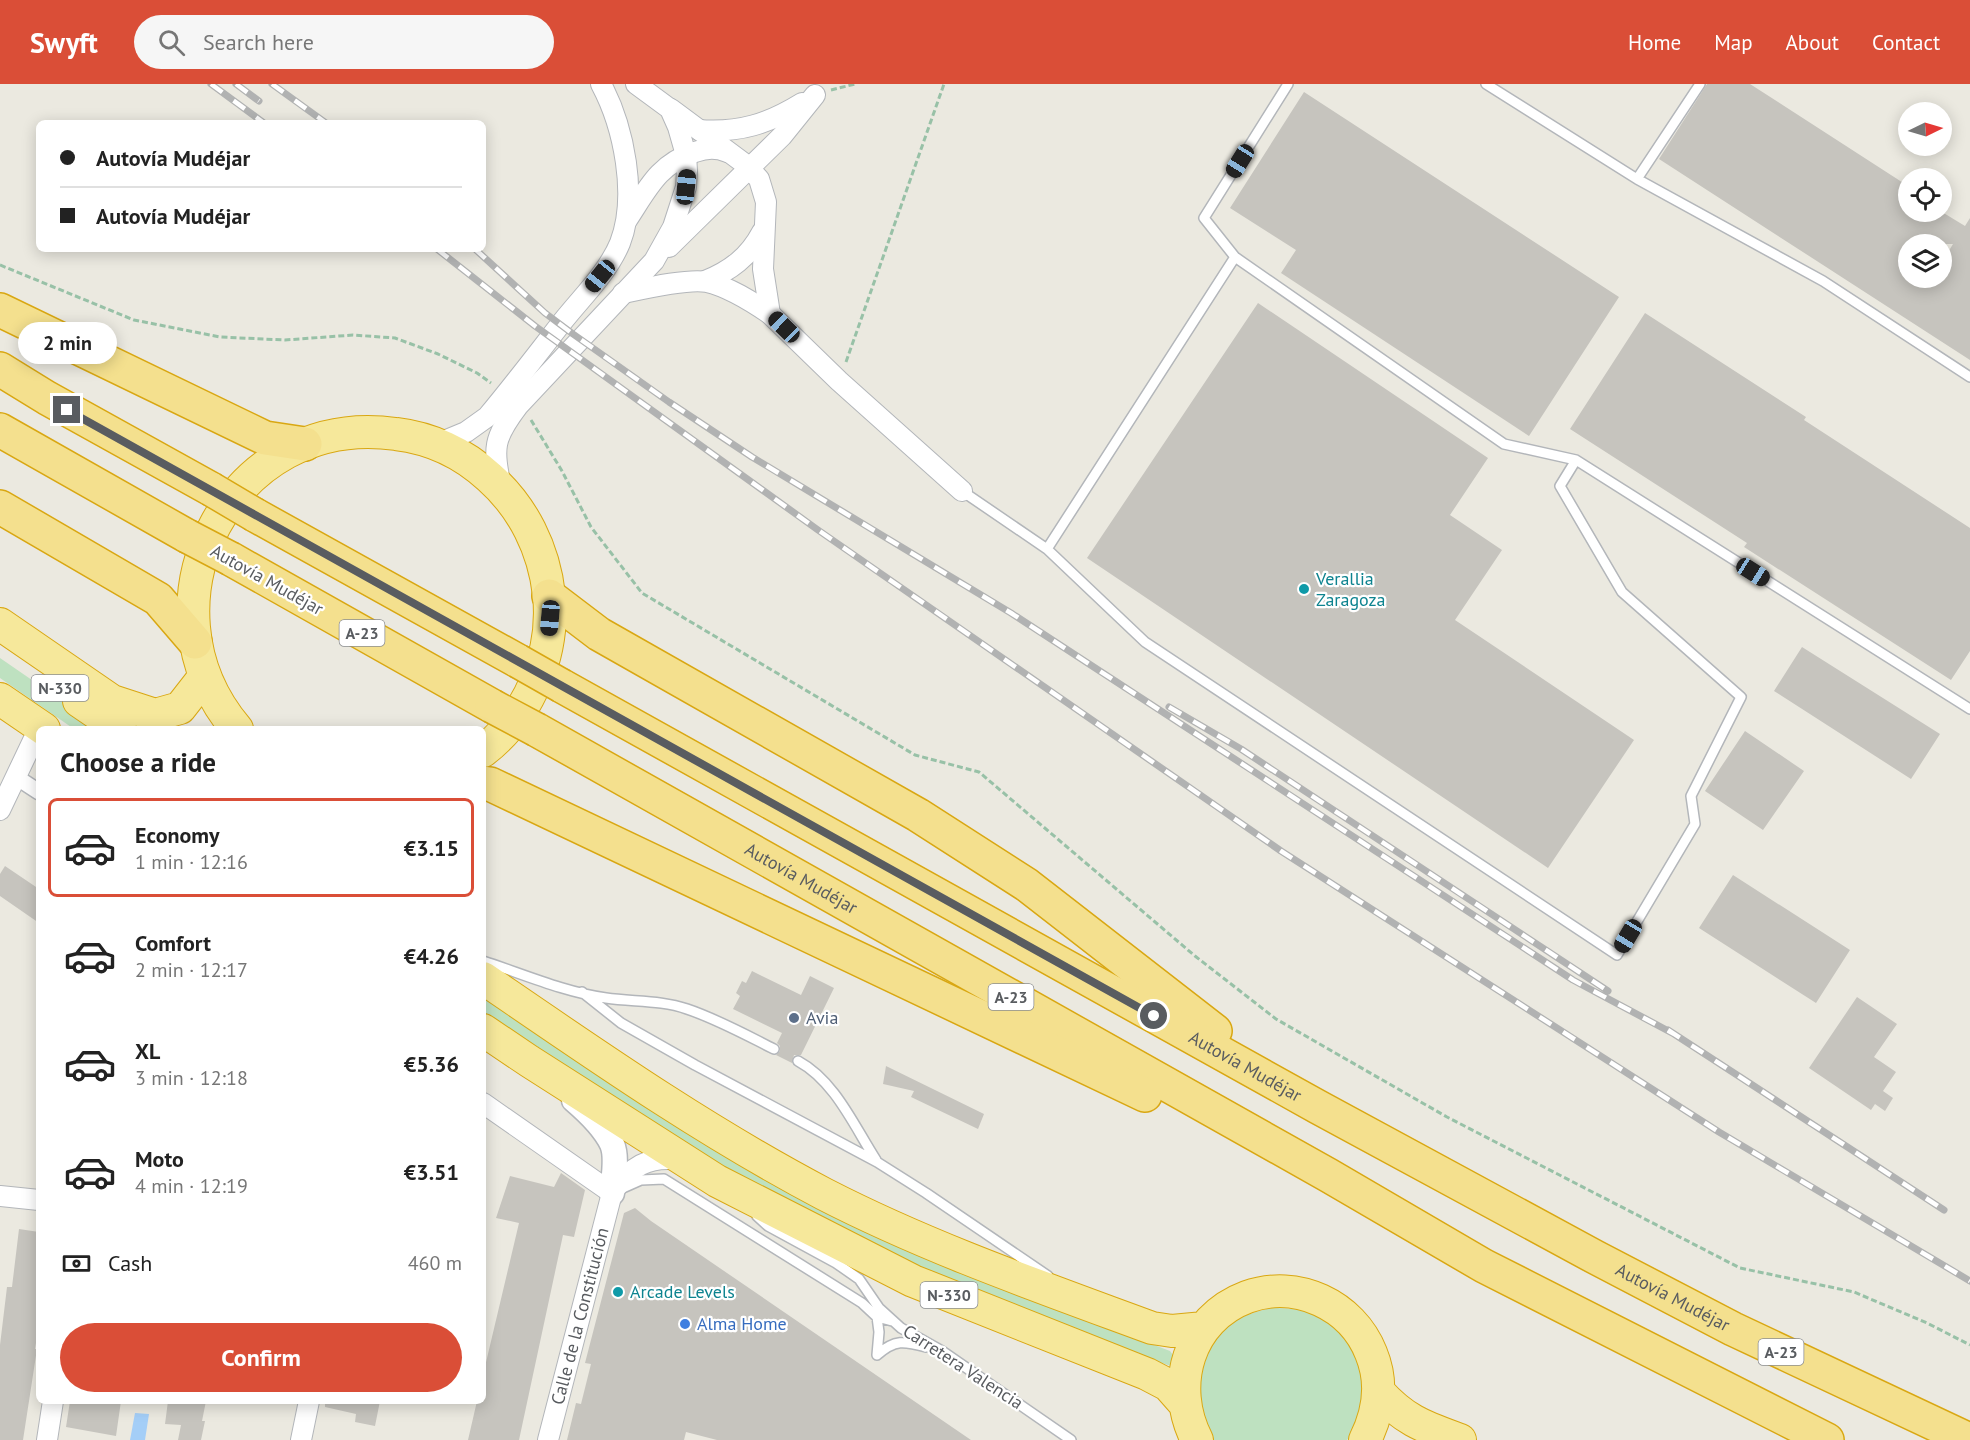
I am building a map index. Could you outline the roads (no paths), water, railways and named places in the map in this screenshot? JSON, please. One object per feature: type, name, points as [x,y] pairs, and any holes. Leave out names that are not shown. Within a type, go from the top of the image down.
[{"type":"highway","points":[[0,310],[265,438],[305,444]]},
{"type":"highway","name":"Autovía Mudéjar","points":[[0,369],[47,398],[255,515],[1318,1107],[1723,1324],[1969,1440]]},
{"type":"highway","name":"Autovía Mudéjar","points":[[0,430],[1328,1175],[1484,1266],[1827,1440]]},
{"type":"highway","points":[[235,726],[215,697],[205,676],[195,642],[193,622],[195,581],[206,542],[215,524],[226,506],[254,476],[270,463],[305,444],[338,435],[371,432],[405,435],[437,444],[460,455],[482,470],[501,487],[525,520],[542,557],[549,596],[548,639],[537,679],[516,716],[503,733],[486,748]]},
{"type":"highway","points":[[0,507],[158,599],[195,642]]},
{"type":"highway","points":[[549,596],[599,634],[918,815],[1027,885],[1225,1039],[1288,1079],[1318,1107]]},
{"type":"highway","points":[[0,624],[112,701],[155,715],[180,708],[205,676]]},
{"type":"highway","name":"N-330","points":[[0,646],[116,726]]},
{"type":"highway","name":"N-330","points":[[0,699],[39,726]]},
{"type":"highway","points":[[486,783],[1230,1136],[1324,1188],[1484,1266]]},
{"type":"highway","points":[[486,963],[516,984],[537,1014]]},
{"type":"highway","name":"N-330","points":[[486,980],[707,1128],[826,1195],[938,1248],[1152,1328],[1172,1331],[1204,1328]]},
{"type":"highway","name":"N-330","points":[[486,1032],[717,1181],[913,1281],[1147,1374],[1168,1385],[1183,1402]]},
{"type":"highway","name":"N-330","points":[[1197,1440],[1183,1402],[1184,1376],[1191,1351],[1204,1328],[1223,1309],[1248,1297],[1274,1291],[1301,1293],[1327,1302],[1349,1318],[1366,1339],[1376,1365],[1379,1392],[1376,1416],[1365,1440]]},
{"type":"highway","points":[[1379,1392],[1404,1416],[1460,1440]]},
{"type":"street","points":[[501,487],[495,446],[512,400],[600,276],[619,244],[626,221],[628,168],[612,105],[601,84]]},
{"type":"street","points":[[636,84],[732,154],[759,179],[766,202],[762,242],[763,269],[770,314]]},
{"type":"street","points":[[437,444],[475,427],[512,400],[782,136],[815,95],[780,116],[742,129],[699,130]]},
{"type":"street","points":[[654,261],[674,227],[681,205],[687,171],[686,155],[670,109]]},
{"type":"street","points":[[626,221],[659,172],[675,160],[702,150],[715,148],[732,154]]},
{"type":"street","points":[[623,293],[671,284],[705,281],[729,271],[753,246],[765,227]]},
{"type":"street","points":[[705,281],[742,297],[770,314],[839,381],[962,490]]},
{"type":"street","points":[[0,810],[36,739]]},
{"type":"street","points":[[16,777],[36,790]]},
{"type":"street","name":"Calle de la Constitución","points":[[529,1061],[587,1112],[612,1146],[614,1164],[612,1193],[548,1440]]},
{"type":"street","points":[[486,1105],[612,1193]]},
{"type":"street","name":"Calle de la Constitución","points":[[612,1193],[624,1175],[638,1165],[669,1158],[687,1161]]},
{"type":"street","points":[[0,1196],[36,1200]]},
{"type":"street","points":[[47,1440],[53,1404]]},
{"type":"street","points":[[301,1440],[308,1404]]},
{"type":"lane","points":[[1288,84],[1204,218],[1235,257],[1504,444],[1576,460],[1970,709]]},
{"type":"lane","points":[[1486,84],[1637,179],[1823,281],[1970,376]]},
{"type":"lane","points":[[1637,179],[1700,84]]},
{"type":"lane","points":[[1047,549],[1235,257]]},
{"type":"lane","points":[[962,490],[1047,549],[1145,642],[1617,955],[1695,824],[1691,796],[1741,697],[1622,592],[1560,486],[1576,460]]},
{"type":"lane","points":[[486,962],[605,998],[666,1003],[686,1008],[774,1049]]},
{"type":"lane","points":[[582,992],[621,1023],[694,1065],[877,1162],[1093,1306]]},
{"type":"lane","points":[[798,1062],[812,1069],[829,1087],[877,1162]]},
{"type":"lane","points":[[612,1193],[641,1180],[664,1179],[862,1303],[877,1317],[894,1322]]},
{"type":"lane","name":"Carretera Valencia","points":[[717,1181],[768,1226],[836,1263],[859,1279],[879,1308],[901,1328],[942,1351],[1071,1440]]},
{"type":"lane","points":[[877,1317],[879,1332],[877,1355],[886,1347],[904,1341],[942,1351]]},
{"type":"water","points":[[135,1413],[149,1414],[145,1440],[130,1440]]},
{"type":"railway","points":[[211,84],[260,120]]},
{"type":"railway","points":[[236,84],[259,101]]},
{"type":"railway","points":[[272,84],[322,120]]},
{"type":"railway","points":[[441,252],[535,326],[818,530],[1281,851],[1719,1132],[1970,1281]]},
{"type":"railway","points":[[478,252],[545,313],[573,334],[752,457],[1011,613],[1573,980],[1674,1034]]},
{"type":"railway","points":[[1169,707],[1241,749],[1608,991]]},
{"type":"railway","points":[[1668,1030],[1944,1210]]},
{"type":"place","name":"Verallia Zaragoza","points":[[1304,589]]},
{"type":"place","name":"Avia","points":[[794,1018]]},
{"type":"place","name":"Arcade Levels","points":[[618,1292]]},
{"type":"place","name":"Alma Home","points":[[685,1324]]}]
